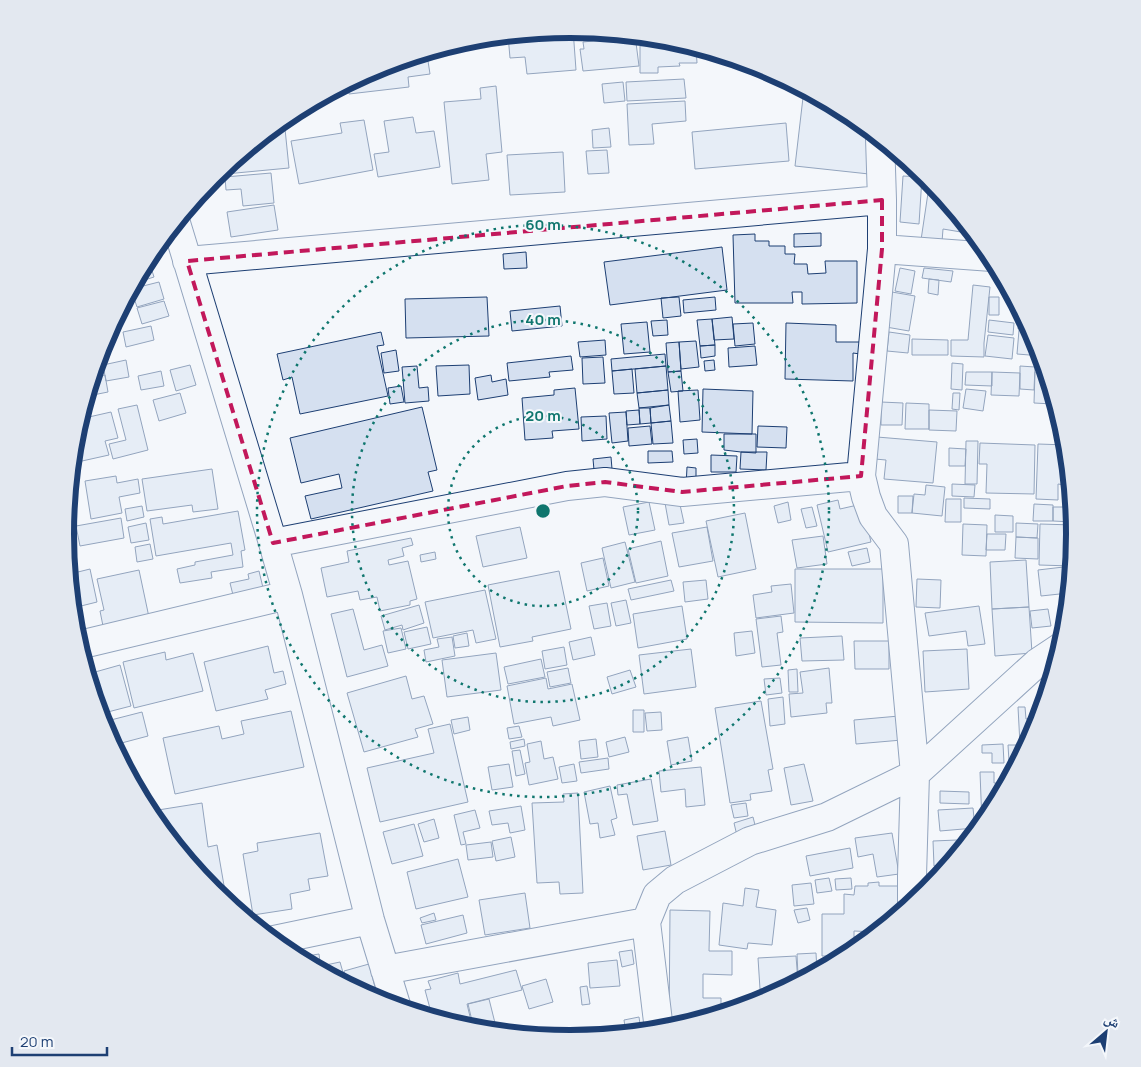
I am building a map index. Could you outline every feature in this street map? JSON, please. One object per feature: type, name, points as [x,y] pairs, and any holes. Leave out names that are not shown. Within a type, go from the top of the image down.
[{"type":"street","points":[[880,147],[882,249],[861,476],[873,516],[894,544],[914,774],[912,893]]},
{"type":"street","points":[[187,261],[882,200]]},
{"type":"street","points":[[178,231],[288,595],[370,920],[393,997]]},
{"type":"street","points":[[882,249],[982,256]]},
{"type":"street","points":[[273,542],[577,485],[605,482],[682,492],[861,476]]},
{"type":"street","points":[[87,643],[288,595]]},
{"type":"street","points":[[658,1021],[646,922],[657,895],[675,880],[750,841],[827,817],[914,774],[1037,663],[1052,653]]},
{"type":"street","points":[[284,938],[370,920]]},
{"type":"street","points":[[385,970],[646,922]]},
{"type":"highlighted area","points":[[882,200],[882,249],[861,476],[682,492],[605,482],[567,486],[273,543],[187,261]]},
{"type":"building","points":[[574,38],[576,70],[527,74],[525,57],[510,58],[509,42]]},
{"type":"building","points":[[603,40],[636,42],[639,66],[583,71],[580,49],[584,49],[583,42]]},
{"type":"building","points":[[656,45],[696,53],[697,63],[679,63],[680,66],[658,67],[658,73],[640,73],[640,46]]},
{"type":"building","points":[[428,61],[430,74],[408,77],[409,87],[349,94],[348,90],[381,75],[415,63]]},
{"type":"building","points":[[684,79],[686,98],[627,101],[626,82]]},
{"type":"building","points":[[623,82],[625,101],[604,103],[602,84]]},
{"type":"building","points":[[496,86],[502,152],[486,154],[489,180],[452,184],[444,102],[481,99],[480,88]]},
{"type":"building","points":[[803,96],[846,121],[872,140],[869,174],[795,166]]},
{"type":"building","points":[[685,101],[686,121],[652,124],[654,144],[629,145],[627,104]]},
{"type":"building","points":[[413,117],[416,133],[434,131],[440,167],[378,177],[374,154],[389,152],[384,121]]},
{"type":"building","points":[[364,120],[373,170],[299,184],[291,141],[342,133],[340,123]]},
{"type":"building","points":[[786,123],[789,161],[695,169],[692,132]]},
{"type":"building","points":[[285,128],[289,168],[230,174]]},
{"type":"building","points":[[609,128],[611,147],[593,148],[592,130]]},
{"type":"building","points":[[607,150],[609,173],[588,174],[586,151]]},
{"type":"building","points":[[563,152],[565,192],[510,195],[507,155]]},
{"type":"building","points":[[271,173],[274,203],[243,206],[241,189],[226,190],[226,177]]},
{"type":"building","points":[[903,176],[914,177],[922,184],[919,224],[900,222]]},
{"type":"building","points":[[928,193],[931,193],[964,233],[943,229],[942,242],[921,240]]},
{"type":"building","points":[[274,205],[278,230],[231,237],[227,212]]},
{"type":"building","points":[[821,233],[821,246],[794,247],[794,234]]},
{"type":"building","points":[[755,234],[755,241],[769,241],[769,246],[785,246],[785,254],[795,254],[794,264],[807,264],[808,274],[826,273],[825,261],[857,261],[857,303],[802,304],[802,292],[792,292],[793,303],[735,303],[733,235]]},
{"type":"building","points":[[722,247],[727,290],[610,305],[604,262]]},
{"type":"building","points":[[526,252],[527,268],[504,269],[503,254]]},
{"type":"building","points":[[900,268],[915,271],[911,294],[895,291]]},
{"type":"building","points":[[924,268],[953,271],[951,282],[922,278]]},
{"type":"building","points":[[151,269],[154,277],[144,280]]},
{"type":"building","points":[[929,279],[939,280],[938,295],[928,293]]},
{"type":"building","points":[[159,282],[164,299],[137,307],[134,298],[140,287]]},
{"type":"building","points":[[973,285],[990,287],[984,357],[951,356],[951,340],[968,340]]},
{"type":"building","points":[[892,292],[915,296],[909,331],[886,327]]},
{"type":"building","points":[[487,297],[489,336],[406,338],[405,299]]},
{"type":"building","points":[[679,297],[681,316],[663,318],[661,298]]},
{"type":"building","points":[[715,297],[716,310],[684,313],[683,300]]},
{"type":"building","points":[[989,297],[999,297],[999,315],[989,315]]},
{"type":"building","points":[[164,301],[169,316],[142,324],[137,308]]},
{"type":"building","points":[[560,306],[562,326],[512,331],[510,311]]},
{"type":"building","points":[[732,317],[734,339],[714,340],[712,319]]},
{"type":"building","points":[[712,319],[715,345],[700,346],[697,320]]},
{"type":"building","points":[[667,320],[668,335],[653,336],[651,321]]},
{"type":"building","points":[[989,320],[1014,323],[1013,335],[988,332]]},
{"type":"building","points":[[1018,321],[1022,329],[1018,329]]},
{"type":"building","points":[[647,322],[650,352],[624,354],[621,324]]},
{"type":"building","points":[[753,323],[755,344],[735,346],[733,324]]},
{"type":"building","points":[[786,323],[836,325],[836,342],[860,342],[860,354],[853,353],[853,381],[785,379]]},
{"type":"building","points":[[151,326],[154,340],[126,347],[123,332]]},
{"type":"building","points":[[1019,330],[1023,330],[1033,355],[1017,354]]},
{"type":"building","points":[[381,332],[384,345],[377,346],[388,396],[300,414],[292,377],[283,380],[277,354]]},
{"type":"building","points":[[889,332],[910,335],[908,353],[887,351]]},
{"type":"building","points":[[988,335],[1014,338],[1012,359],[985,356]]},
{"type":"building","points":[[912,339],[948,340],[948,355],[912,355]]},
{"type":"building","points":[[605,340],[606,355],[580,357],[578,342]]},
{"type":"building","points":[[696,341],[699,367],[681,369],[679,342]]},
{"type":"building","points":[[679,342],[681,371],[668,372],[666,343]]},
{"type":"building","points":[[715,345],[715,356],[701,358],[700,346]]},
{"type":"building","points":[[755,346],[757,365],[729,367],[728,348]]},
{"type":"building","points":[[396,350],[399,371],[384,373],[381,353]]},
{"type":"building","points":[[665,354],[666,366],[612,371],[611,359]]},
{"type":"building","points":[[571,356],[573,370],[549,372],[550,377],[509,381],[507,363]]},
{"type":"building","points":[[603,357],[605,383],[583,384],[582,358]]},
{"type":"building","points":[[126,360],[129,377],[106,381],[104,365]]},
{"type":"building","points":[[714,360],[715,370],[705,371],[704,361]]},
{"type":"building","points":[[952,363],[963,364],[962,390],[951,389]]},
{"type":"building","points":[[190,365],[196,385],[176,391],[170,370]]},
{"type":"building","points":[[469,365],[470,394],[438,396],[436,366]]},
{"type":"building","points":[[417,366],[419,388],[428,387],[429,401],[405,403],[402,367]]},
{"type":"building","points":[[666,366],[668,390],[637,393],[635,369]]},
{"type":"building","points":[[1020,366],[1035,367],[1034,390],[1020,389]]},
{"type":"building","points":[[632,369],[634,393],[614,394],[612,371]]},
{"type":"building","points":[[161,371],[164,386],[141,390],[138,376]]},
{"type":"building","points":[[681,371],[683,391],[671,392],[668,372]]},
{"type":"building","points":[[966,372],[992,372],[992,386],[965,385]]},
{"type":"building","points":[[992,372],[1020,373],[1019,396],[991,395]]},
{"type":"building","points":[[1035,372],[1039,372],[1050,404],[1034,403]]},
{"type":"building","points":[[105,375],[108,392],[94,395],[100,376]]},
{"type":"building","points":[[491,375],[492,382],[506,379],[508,395],[478,400],[475,378]]},
{"type":"building","points":[[401,386],[404,402],[390,404],[388,388]]},
{"type":"building","points":[[575,388],[579,429],[552,431],[553,438],[525,440],[522,398],[554,395],[554,390]]},
{"type":"building","points":[[703,389],[753,391],[752,434],[702,432]]},
{"type":"building","points":[[966,389],[986,391],[983,411],[963,408]]},
{"type":"building","points":[[668,390],[669,405],[639,408],[637,393]]},
{"type":"building","points":[[698,390],[700,420],[680,422],[678,391]]},
{"type":"building","points":[[180,393],[186,413],[159,421],[153,400]]},
{"type":"building","points":[[953,393],[960,393],[959,410],[952,409]]},
{"type":"building","points":[[881,402],[903,403],[902,425],[881,425]]},
{"type":"building","points":[[906,403],[929,404],[929,429],[905,429]]},
{"type":"building","points":[[137,405],[148,450],[113,459],[109,444],[126,440],[118,409]]},
{"type":"building","points":[[669,405],[671,421],[651,423],[650,408]]},
{"type":"building","points":[[422,407],[437,470],[428,472],[433,491],[311,519],[305,496],[342,488],[339,474],[301,483],[290,438]]},
{"type":"building","points":[[639,408],[650,408],[651,423],[640,424]]},
{"type":"building","points":[[639,410],[640,424],[627,425],[626,411]]},
{"type":"building","points":[[929,410],[957,411],[956,431],[929,430]]},
{"type":"building","points":[[111,412],[118,438],[105,441],[109,455],[80,461],[84,437],[88,417]]},
{"type":"building","points":[[626,412],[628,441],[612,443],[609,413]]},
{"type":"building","points":[[606,416],[607,439],[582,441],[581,417]]},
{"type":"building","points":[[671,421],[673,443],[653,444],[651,423]]},
{"type":"building","points":[[650,426],[652,444],[629,446],[628,428]]},
{"type":"building","points":[[758,426],[787,427],[786,448],[757,447]]},
{"type":"building","points":[[724,434],[756,434],[756,453],[724,450]]},
{"type":"building","points":[[877,437],[937,442],[933,483],[884,479],[886,460],[875,459]]},
{"type":"building","points":[[697,439],[698,453],[684,454],[683,440]]},
{"type":"building","points":[[966,441],[978,441],[977,484],[965,484]]},
{"type":"building","points":[[980,443],[1035,445],[1034,494],[986,493],[987,464],[979,464]]},
{"type":"building","points":[[1038,444],[1058,445],[1063,485],[1058,484],[1058,500],[1036,499]]},
{"type":"building","points":[[949,448],[966,449],[965,466],[949,466]]},
{"type":"building","points":[[648,451],[672,451],[673,462],[648,463]]},
{"type":"building","points":[[741,452],[767,452],[766,470],[740,469]]},
{"type":"building","points":[[711,455],[737,456],[736,472],[711,472]]},
{"type":"building","points":[[611,457],[612,469],[594,470],[593,459]]},
{"type":"building","points":[[687,467],[696,468],[696,487],[686,487]]},
{"type":"building","points":[[212,469],[218,509],[193,512],[192,505],[147,511],[142,479]]},
{"type":"building","points":[[116,476],[117,483],[138,479],[140,493],[119,497],[122,513],[91,519],[85,481]]},
{"type":"building","points":[[952,484],[975,485],[974,497],[952,496]]},
{"type":"building","points":[[926,485],[945,487],[942,516],[912,513],[914,494],[925,495]]},
{"type":"building","points":[[898,496],[913,496],[912,513],[898,513]]},
{"type":"building","points":[[964,498],[990,499],[990,509],[964,508]]},
{"type":"building","points":[[946,499],[961,499],[961,522],[945,522]]},
{"type":"building","points":[[679,500],[684,523],[669,525],[665,503]]},
{"type":"building","points":[[838,500],[840,509],[862,504],[871,542],[828,552],[817,505]]},
{"type":"building","points":[[649,502],[655,530],[629,535],[623,507]]},
{"type":"building","points":[[788,502],[791,520],[778,523],[774,506]]},
{"type":"building","points":[[1034,504],[1053,505],[1053,521],[1033,521]]},
{"type":"building","points":[[142,506],[144,517],[127,521],[125,509]]},
{"type":"building","points":[[812,507],[817,526],[806,528],[801,509]]},
{"type":"building","points":[[1053,507],[1065,507],[1066,522],[1053,521]]},
{"type":"building","points":[[238,511],[245,550],[241,551],[243,567],[211,572],[212,578],[180,583],[177,569],[195,565],[195,562],[233,555],[231,543],[156,556],[150,519],[162,517],[163,524]]},
{"type":"building","points":[[745,513],[756,569],[718,577],[706,521]]},
{"type":"building","points":[[995,515],[1013,516],[1013,532],[995,532]]},
{"type":"building","points":[[121,518],[124,538],[80,546],[76,526]]},
{"type":"building","points":[[146,523],[149,540],[131,543],[128,527]]},
{"type":"building","points":[[1016,523],[1038,524],[1037,538],[1016,537]]},
{"type":"building","points":[[963,524],[987,525],[986,556],[962,555]]},
{"type":"building","points":[[1040,524],[1066,525],[1065,566],[1039,565]]},
{"type":"building","points":[[520,527],[527,558],[483,567],[476,536]]},
{"type":"building","points":[[707,527],[713,561],[679,567],[672,533]]},
{"type":"building","points":[[987,534],[1006,534],[1005,550],[986,550]]},
{"type":"building","points":[[823,536],[827,564],[797,568],[792,540]]},
{"type":"building","points":[[1016,537],[1038,538],[1038,559],[1015,558]]},
{"type":"building","points":[[411,538],[413,545],[402,548],[404,556],[388,560],[389,565],[408,561],[417,599],[410,601],[410,605],[380,611],[377,597],[360,600],[358,591],[327,597],[321,568],[349,562],[347,551]]},
{"type":"building","points":[[661,541],[668,576],[636,583],[628,549]]},
{"type":"building","points":[[625,542],[635,582],[611,588],[602,548]]},
{"type":"building","points":[[150,544],[153,559],[137,562],[135,547]]},
{"type":"building","points":[[867,548],[870,562],[852,566],[848,552]]},
{"type":"building","points":[[435,552],[436,559],[421,562],[420,555]]},
{"type":"building","points":[[603,558],[609,586],[587,591],[581,563]]},
{"type":"building","points":[[1026,560],[1029,607],[992,609],[990,562]]},
{"type":"building","points":[[1065,567],[1062,594],[1041,596],[1038,570]]},
{"type":"building","points":[[90,569],[97,602],[81,606],[77,572]]},
{"type":"building","points":[[795,569],[883,569],[883,623],[795,622]]},
{"type":"building","points":[[139,570],[150,622],[104,631],[100,611],[104,610],[97,579]]},
{"type":"building","points":[[259,571],[264,592],[233,595],[230,583],[249,579],[248,574]]},
{"type":"building","points":[[559,571],[571,629],[532,637],[533,641],[500,647],[488,585]]},
{"type":"building","points":[[917,579],[941,580],[940,608],[916,607]]},
{"type":"building","points":[[671,580],[674,591],[631,600],[628,589]]},
{"type":"building","points":[[706,580],[708,599],[685,602],[683,582]]},
{"type":"building","points":[[791,584],[794,613],[756,618],[753,595],[772,592],[771,586]]},
{"type":"building","points":[[485,590],[496,639],[476,643],[473,630],[433,638],[425,602]]},
{"type":"building","points":[[626,600],[631,623],[616,626],[611,603]]},
{"type":"building","points":[[607,603],[611,626],[594,629],[589,606]]},
{"type":"building","points":[[419,605],[424,623],[403,630],[402,625],[385,630],[381,616]]},
{"type":"building","points":[[682,606],[687,639],[638,648],[633,614]]},
{"type":"building","points":[[979,606],[985,644],[968,646],[966,631],[929,636],[925,613]]},
{"type":"building","points":[[1029,607],[1032,653],[995,656],[992,609]]},
{"type":"building","points":[[353,609],[364,650],[382,645],[388,666],[347,677],[331,614]]},
{"type":"building","points":[[1048,609],[1051,626],[1032,628],[1030,611]]},
{"type":"building","points":[[781,616],[783,632],[777,633],[781,665],[762,667],[756,619]]},
{"type":"building","points":[[427,627],[431,644],[408,649],[404,632]]},
{"type":"building","points":[[401,628],[406,649],[388,653],[383,631]]},
{"type":"building","points":[[752,631],[755,653],[736,656],[734,633]]},
{"type":"building","points":[[467,633],[469,646],[455,648],[453,636]]},
{"type":"building","points":[[842,636],[844,660],[802,661],[800,638]]},
{"type":"building","points":[[452,637],[455,656],[426,662],[424,650],[439,647],[437,639]]},
{"type":"building","points":[[591,637],[595,655],[573,660],[569,642]]},
{"type":"building","points":[[854,641],[889,641],[889,669],[855,669]]},
{"type":"building","points":[[268,646],[274,673],[283,671],[286,684],[265,690],[268,699],[216,711],[204,662]]},
{"type":"building","points":[[564,647],[567,665],[545,669],[542,651]]},
{"type":"building","points":[[691,649],[696,687],[644,694],[639,655]]},
{"type":"building","points":[[967,649],[969,689],[925,692],[923,651]]},
{"type":"building","points":[[165,652],[166,660],[193,653],[203,691],[134,708],[123,662]]},
{"type":"building","points":[[496,653],[501,690],[447,697],[442,660]]},
{"type":"building","points":[[541,659],[545,677],[508,684],[504,667]]},
{"type":"building","points":[[120,665],[131,706],[108,712],[94,672]]},
{"type":"building","points":[[568,668],[571,683],[550,687],[547,672]]},
{"type":"building","points":[[829,668],[832,703],[826,703],[827,713],[791,717],[789,694],[803,693],[800,672]]},
{"type":"building","points":[[797,669],[798,692],[789,692],[788,670]]},
{"type":"building","points":[[630,670],[636,687],[612,694],[607,677]]},
{"type":"building","points":[[406,676],[412,699],[424,696],[433,724],[415,729],[418,737],[364,752],[347,693]]},
{"type":"building","points":[[546,678],[548,689],[572,684],[580,720],[553,726],[551,717],[514,724],[507,686]]},
{"type":"building","points":[[780,678],[782,693],[766,695],[764,679]]},
{"type":"building","points":[[783,697],[785,724],[770,726],[768,699]]},
{"type":"building","points":[[761,701],[773,769],[768,770],[772,791],[750,794],[751,800],[730,803],[715,708]]},
{"type":"building","points":[[1018,707],[1025,707],[1026,719],[1031,718],[1020,743]]},
{"type":"building","points":[[633,710],[644,710],[644,732],[633,732]]},
{"type":"building","points":[[291,711],[304,767],[175,794],[163,738],[219,726],[222,739],[244,734],[241,721]]},
{"type":"building","points":[[142,712],[148,736],[121,743],[111,720]]},
{"type":"building","points":[[661,712],[662,730],[647,731],[645,713]]},
{"type":"building","points":[[899,716],[902,740],[856,744],[854,720]]},
{"type":"building","points":[[468,717],[470,730],[454,734],[451,720]]},
{"type":"building","points":[[450,724],[468,802],[380,822],[367,768],[434,753],[428,729]]},
{"type":"building","points":[[519,726],[522,737],[509,739],[507,728]]},
{"type":"building","points":[[625,737],[629,752],[609,757],[606,742]]},
{"type":"building","points":[[688,737],[692,761],[671,765],[667,741]]},
{"type":"building","points":[[524,739],[525,746],[511,749],[510,742]]},
{"type":"building","points":[[596,739],[598,757],[581,759],[579,741]]},
{"type":"building","points":[[541,741],[544,759],[553,757],[558,779],[529,785],[525,763],[530,762],[527,744]]},
{"type":"building","points":[[1003,744],[1004,763],[992,763],[992,753],[982,753],[982,745]]},
{"type":"building","points":[[1008,745],[1019,745],[1009,764]]},
{"type":"building","points":[[520,750],[525,774],[516,776],[512,751]]},
{"type":"building","points":[[608,758],[609,769],[581,773],[579,762]]},
{"type":"building","points":[[509,764],[513,787],[492,790],[488,767]]},
{"type":"building","points":[[574,764],[577,781],[562,783],[559,767]]},
{"type":"building","points":[[804,764],[813,801],[791,805],[784,768]]},
{"type":"building","points":[[701,767],[705,805],[686,807],[685,789],[661,792],[659,771]]},
{"type":"building","points":[[980,772],[994,772],[994,783],[999,783],[982,811]]},
{"type":"building","points":[[651,779],[658,821],[633,825],[627,794],[618,795],[617,785]]},
{"type":"building","points":[[610,786],[617,818],[611,820],[615,835],[600,838],[598,823],[590,824],[584,792]]},
{"type":"building","points":[[940,791],[969,792],[969,804],[940,803]]},
{"type":"building","points":[[578,793],[583,893],[560,894],[559,882],[537,883],[532,803],[564,802],[563,794]]},
{"type":"building","points":[[202,803],[208,847],[217,845],[224,888],[198,861],[159,810]]},
{"type":"building","points":[[746,803],[748,816],[734,818],[731,805]]},
{"type":"building","points":[[521,806],[525,830],[510,833],[508,823],[492,825],[489,811]]},
{"type":"building","points":[[973,808],[974,821],[969,829],[940,831],[938,810]]},
{"type":"building","points":[[475,810],[480,828],[463,832],[466,844],[461,845],[454,815]]},
{"type":"building","points":[[753,817],[755,825],[764,822],[767,833],[738,840],[734,823]]},
{"type":"building","points":[[434,819],[439,838],[424,842],[418,824]]},
{"type":"building","points":[[414,824],[423,856],[392,864],[383,832]]},
{"type":"building","points":[[665,831],[671,865],[643,870],[637,836]]},
{"type":"building","points":[[320,833],[328,876],[308,879],[310,890],[290,894],[292,909],[254,915],[243,854],[258,851],[257,843]]},
{"type":"building","points":[[892,833],[899,874],[877,877],[873,854],[858,857],[855,838]]},
{"type":"building","points":[[511,837],[515,857],[496,861],[492,841]]},
{"type":"building","points":[[957,840],[957,843],[939,866],[934,866],[933,841]]},
{"type":"building","points":[[491,842],[493,857],[468,860],[466,845]]},
{"type":"building","points":[[850,848],[853,868],[810,876],[806,856]]},
{"type":"building","points":[[458,859],[468,897],[416,909],[407,872]]},
{"type":"building","points":[[829,878],[832,891],[817,893],[815,880]]},
{"type":"building","points":[[851,878],[852,889],[836,890],[835,879]]},
{"type":"building","points":[[879,882],[879,886],[898,886],[898,906],[866,932],[854,931],[854,937],[858,937],[846,946],[830,956],[822,956],[822,914],[844,914],[844,894],[854,895],[855,886],[868,886],[868,883]]},
{"type":"building","points":[[811,883],[814,904],[794,906],[792,885]]},
{"type":"building","points":[[745,888],[759,890],[756,907],[776,910],[772,945],[748,943],[747,949],[719,945],[723,903],[743,906]]},
{"type":"building","points":[[525,893],[530,928],[485,935],[479,900]]},
{"type":"building","points":[[807,908],[810,920],[798,923],[794,910]]},
{"type":"building","points":[[670,910],[710,911],[709,951],[732,951],[732,975],[703,974],[703,998],[721,998],[721,1006],[669,1020]]},
{"type":"building","points":[[434,913],[436,920],[422,923],[420,918]]},
{"type":"building","points":[[463,915],[467,933],[426,944],[421,925]]},
{"type":"building","points":[[632,950],[634,964],[622,967],[619,952]]},
{"type":"building","points":[[816,953],[817,964],[798,974],[797,954]]},
{"type":"building","points":[[319,954],[320,962],[310,955]]},
{"type":"building","points":[[796,956],[797,974],[767,989],[760,989],[758,958]]},
{"type":"building","points":[[617,960],[620,986],[590,988],[588,963]]},
{"type":"building","points":[[340,962],[343,974],[326,965]]},
{"type":"building","points":[[369,964],[376,989],[345,975],[344,971]]},
{"type":"building","points":[[516,970],[522,990],[467,1004],[471,1019],[430,1009],[425,990],[431,989],[428,981],[458,973],[460,984]]},
{"type":"building","points":[[546,979],[553,1002],[529,1009],[522,986]]},
{"type":"building","points":[[587,986],[590,1004],[582,1005],[580,987]]},
{"type":"building","points":[[489,999],[495,1023],[472,1020],[468,1004]]},
{"type":"building","points":[[639,1017],[640,1024],[625,1026],[624,1020]]}]
